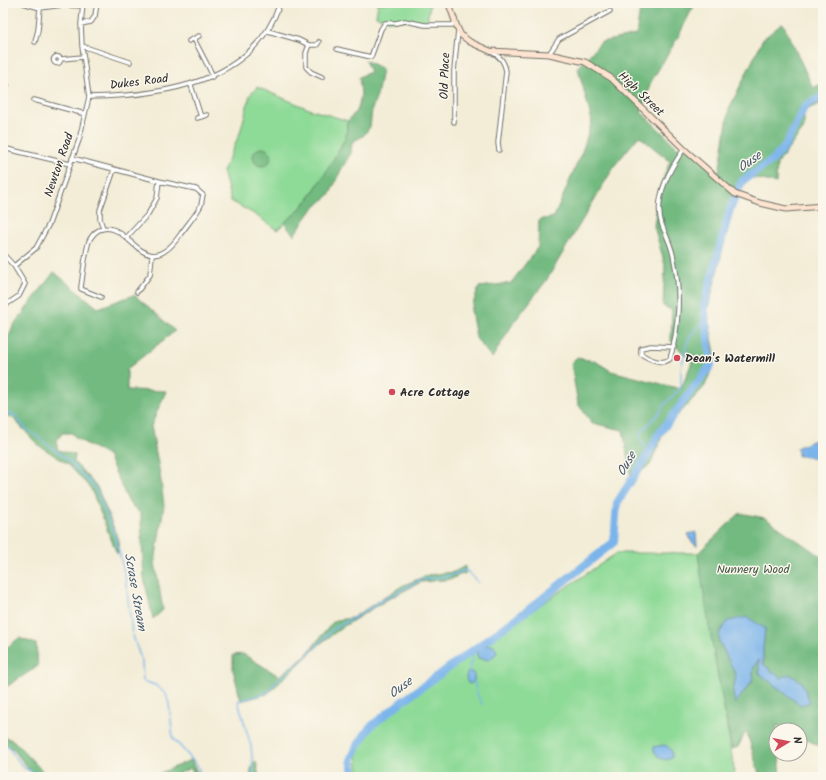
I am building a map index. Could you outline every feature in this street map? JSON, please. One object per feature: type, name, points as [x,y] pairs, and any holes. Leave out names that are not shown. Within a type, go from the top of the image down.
[{"type":"main road","name":"High Street","points":[[448,3],[458,30],[470,42],[490,51],[549,54],[585,62],[611,78],[684,149],[736,195],[760,203],[786,209],[823,206]]},
{"type":"street","points":[[23,3],[40,8],[62,5],[83,5]]},
{"type":"street","points":[[81,24],[91,22],[95,16],[97,3]]},
{"type":"street","name":"Dukes Road","points":[[90,97],[116,97],[146,94],[191,85],[211,74],[216,74],[242,60],[268,31],[280,3]]},
{"type":"street","name":"Newton Road","points":[[14,266],[36,248],[46,230],[79,140],[90,97],[82,46],[81,24],[83,5]]},
{"type":"street","points":[[35,42],[38,30],[40,8]]},
{"type":"street","points":[[549,54],[559,39],[610,11]]},
{"type":"street","points":[[337,49],[372,57],[381,29],[385,23],[405,21],[425,25],[452,25],[455,23]]},
{"type":"street","name":"Old Place","points":[[454,122],[454,71],[458,30]]},
{"type":"street","points":[[268,31],[299,40],[309,46],[317,45],[319,42]]},
{"type":"street","points":[[189,41],[200,36]]},
{"type":"street","points":[[194,39],[211,74]]},
{"type":"street","points":[[82,46],[130,62]]},
{"type":"street","points":[[309,46],[306,53],[306,67],[311,72],[322,77]]},
{"type":"street","points":[[490,51],[504,61],[506,70],[498,143],[499,150]]},
{"type":"street","points":[[61,59],[83,57]]},
{"type":"street","points":[[3,81],[7,84]]},
{"type":"street","points":[[191,85],[201,117]]},
{"type":"street","points":[[34,100],[85,114]]},
{"type":"street","points":[[197,118],[207,115]]},
{"type":"street","points":[[3,148],[70,164]]},
{"type":"street","points":[[674,347],[645,347],[641,348],[641,354],[658,361],[667,362],[670,359],[674,347],[677,309],[675,261],[671,245],[662,224],[660,209],[664,186],[673,165],[684,149]]},
{"type":"street","points":[[72,158],[114,170],[196,189],[203,195],[201,204],[175,243],[167,251],[160,255],[152,256],[110,228],[103,228],[96,231],[89,240],[80,286],[81,289],[101,297]]},
{"type":"street","points":[[103,228],[100,219],[100,210],[114,170]]},
{"type":"street","points":[[126,238],[148,214],[156,198],[159,181]]},
{"type":"street","points":[[3,254],[14,266],[25,284],[19,296],[7,304],[3,302]]},
{"type":"street","points":[[137,292],[150,275],[152,256]]},
{"type":"green space","points":[[378,3],[430,3],[427,23],[405,20],[390,21],[376,16]]},
{"type":"green space","points":[[641,3],[695,3],[678,37],[651,82],[641,112],[678,148],[687,144],[719,173],[729,109],[763,39],[783,23],[813,88],[823,83],[823,102],[804,111],[804,128],[777,164],[776,183],[749,177],[735,201],[707,312],[716,358],[705,386],[665,429],[650,465],[631,478],[623,430],[592,423],[578,404],[571,363],[576,358],[595,361],[611,371],[681,389],[692,362],[671,341],[672,310],[663,306],[665,265],[654,226],[659,189],[670,161],[639,136],[615,165],[546,281],[514,322],[492,358],[476,338],[471,310],[479,287],[511,283],[538,247],[539,220],[554,217],[582,152],[592,121],[578,68],[601,42],[636,35]]},
{"type":"green space","points":[[365,60],[382,69],[377,96],[372,109],[370,127],[363,136],[352,142],[351,153],[330,194],[311,211],[294,235],[287,227],[285,222],[297,212],[309,198],[325,174],[346,137],[348,121],[358,109],[361,94],[359,77],[370,72]]},
{"type":"green space","points":[[257,87],[309,109],[348,121],[346,137],[325,174],[309,198],[297,212],[277,230],[254,214],[231,201],[223,171],[240,133],[250,95]]},
{"type":"green space","points":[[262,148],[268,151],[271,157],[268,163],[262,166],[256,163],[253,157],[256,151]]},
{"type":"green space","points":[[54,272],[98,308],[134,295],[175,331],[127,369],[127,390],[166,391],[151,426],[164,505],[155,562],[163,610],[153,619],[144,578],[141,514],[129,503],[108,456],[76,438],[72,433],[62,433],[56,442],[58,450],[75,455],[74,462],[97,487],[119,541],[117,554],[91,489],[68,464],[38,445],[13,418],[3,414],[3,350],[13,326]]},
{"type":"green space","name":"Nunnery Wood","points":[[740,513],[765,518],[823,558],[823,748],[808,740],[808,722],[768,722],[768,762],[780,762],[781,777],[760,777],[746,731],[738,747],[732,749],[705,602],[698,553]],"holes":[[[765,628],[763,664],[781,678],[800,705],[759,673],[759,659],[754,667],[752,682],[735,703],[733,693],[736,675],[719,641]]]},
{"type":"green space","points":[[617,553],[698,553],[734,769],[734,777],[359,777],[357,754],[373,727],[433,679],[475,649]]},
{"type":"green space","points":[[465,566],[465,574],[459,575],[452,579],[421,582],[388,599],[344,626],[321,643],[267,694],[241,701],[233,670],[233,655],[243,654],[279,676],[306,655],[332,623],[337,620],[352,618],[402,586],[428,575],[454,572]]},
{"type":"green space","points":[[19,638],[36,644],[38,666],[3,689],[3,648],[5,649]]},
{"type":"green space","points":[[3,736],[14,741],[48,777],[35,777],[12,748],[3,745]]},
{"type":"green space","points":[[191,760],[199,776],[198,777],[195,777],[191,768],[171,777],[151,777]]},
{"type":"green space","points":[[256,761],[259,777],[250,777],[252,764]]},
{"type":"water","points":[[821,437],[823,440],[823,461],[805,456],[798,456],[796,448]]},
{"type":"water","points":[[696,532],[697,546],[692,542],[688,534]]},
{"type":"water","points":[[747,617],[765,628],[763,664],[781,678],[789,674],[802,682],[810,702],[800,705],[759,673],[759,659],[754,667],[752,681],[735,704],[733,693],[736,675],[719,641],[720,632],[728,621]]},
{"type":"water","points":[[491,645],[494,646],[497,651],[496,654],[489,660],[478,658],[478,650],[480,648]]},
{"type":"water","points":[[468,672],[472,672],[474,675],[474,681],[470,684],[467,682],[466,676]]},
{"type":"water","points":[[664,745],[671,750],[672,758],[666,760],[659,757],[655,753],[654,747]]},
{"type":"waterway","name":"Ouse","points":[[355,777],[351,760],[356,748],[370,727],[400,703],[528,610],[614,542],[617,503],[650,451],[656,438],[711,365],[704,306],[729,212],[742,181],[774,159],[785,146],[805,106],[823,96]]},
{"type":"waterway","points":[[650,451],[643,444],[640,435],[660,412],[662,407],[681,387],[681,368],[687,343],[691,335],[705,318]]},
{"type":"waterway","name":"Scrase Stream","points":[[3,411],[16,416],[24,427],[66,458],[95,488],[116,540],[125,575],[132,633],[142,662],[143,681],[155,685],[166,694],[169,704],[173,738],[195,763],[199,769],[200,777]]},
{"type":"waterway","points":[[254,777],[251,746],[238,701],[266,693],[333,629],[420,580],[448,576],[466,570],[479,583]]},
{"type":"waterway","points":[[469,672],[474,649]]},
{"type":"waterway","points":[[474,681],[477,694],[482,704]]},
{"type":"waterway","points":[[3,740],[23,767],[41,777]]},
{"type":"place","name":"Dean's Watermill","points":[[677,358]]},
{"type":"place","name":"Acre Cottage","points":[[392,392]]}]
